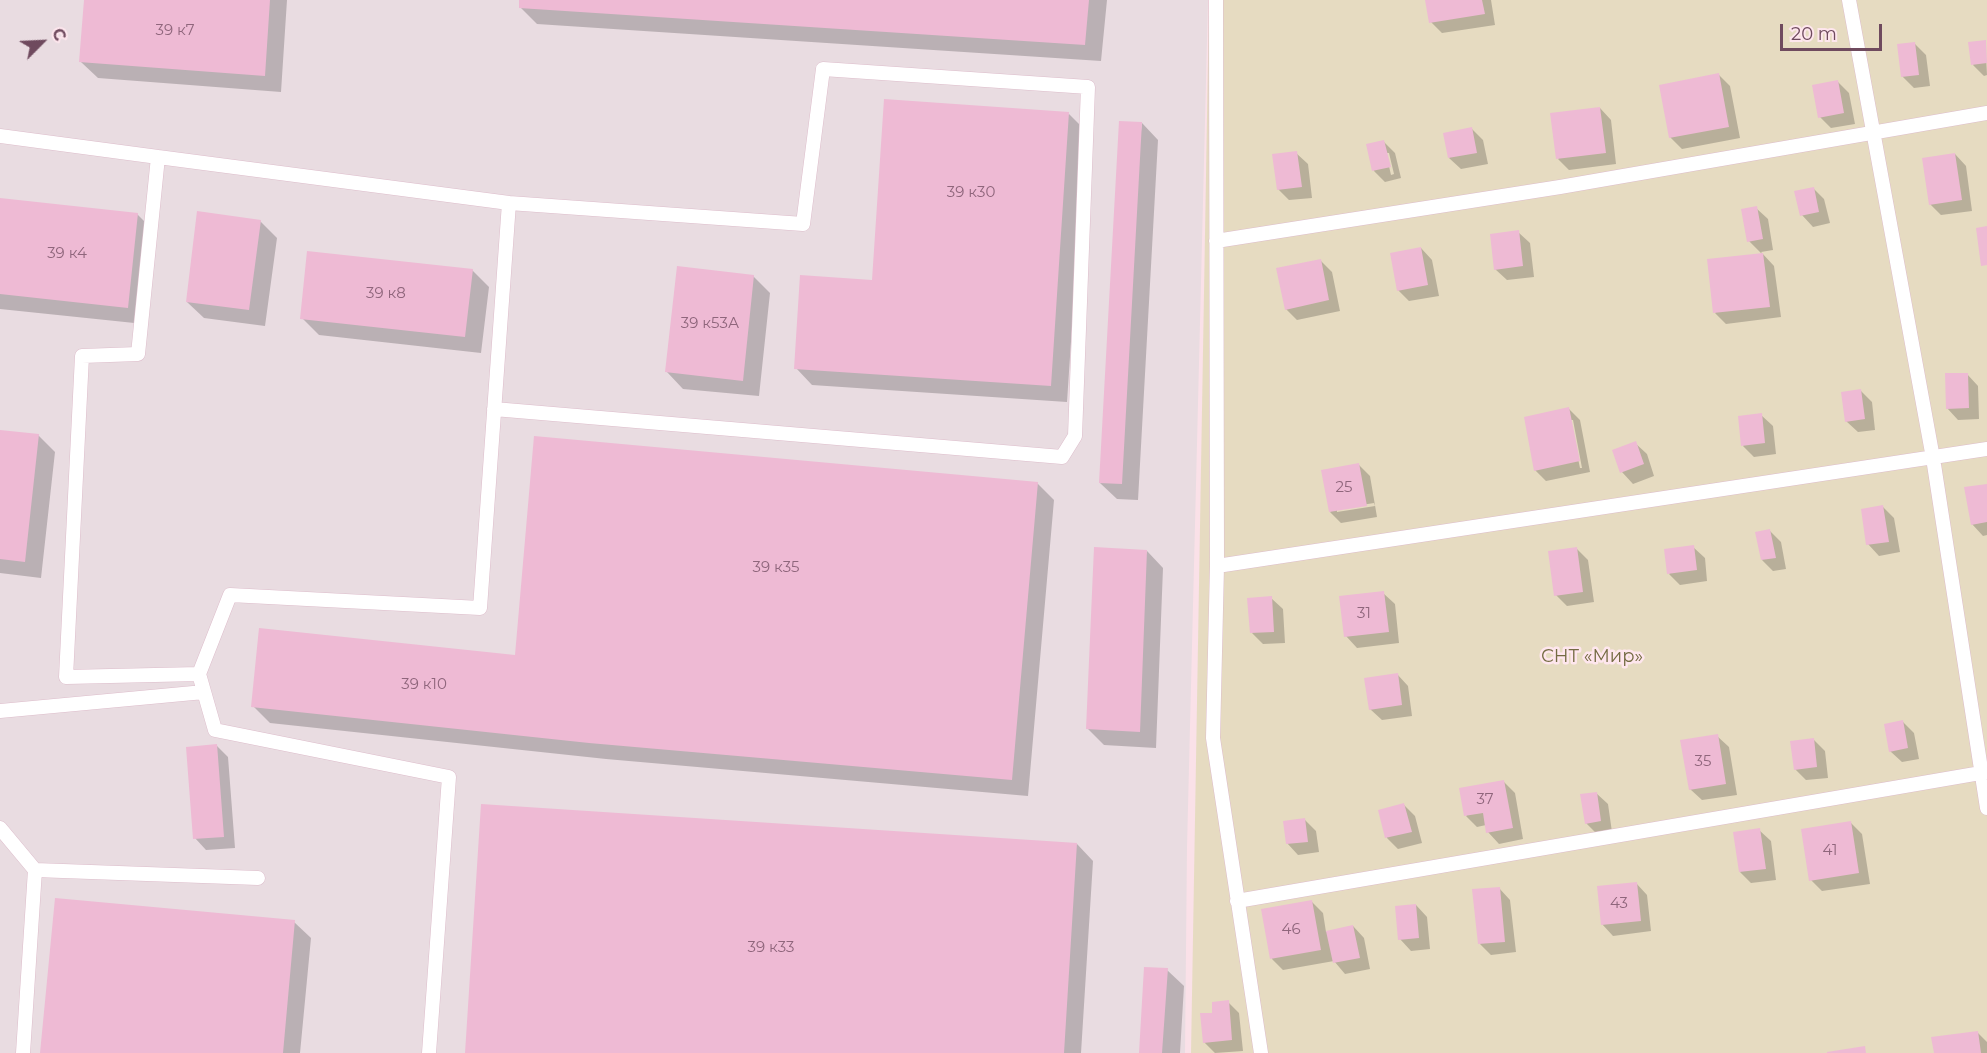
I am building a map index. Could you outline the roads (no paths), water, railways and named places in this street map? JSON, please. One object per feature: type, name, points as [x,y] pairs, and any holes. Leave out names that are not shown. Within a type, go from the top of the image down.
[{"type":"lane","points":[[1216,0],[1217,566],[1213,738],[1261,1053]]},
{"type":"lane","points":[[1849,0],[1933,458],[1984,772],[1987,808]]},
{"type":"lane","points":[[0,136],[509,203],[803,224],[823,69],[1088,87],[1074,436],[1062,457],[494,409]]},
{"type":"lane","points":[[1216,241],[1560,187],[1987,113]]},
{"type":"lane","points":[[158,157],[138,354],[82,356],[66,677],[199,674]]},
{"type":"lane","points":[[429,1053],[449,777],[215,730],[199,674],[230,595],[480,608],[509,203]]},
{"type":"lane","points":[[1217,566],[1987,449]]},
{"type":"lane","points":[[0,711],[204,692]]},
{"type":"lane","points":[[1237,901],[1984,772]]},
{"type":"lane","points":[[0,828],[35,870],[23,1053]]},
{"type":"lane","points":[[35,870],[258,878]]},
{"type":"park label","name":"СНТ «Мир»","points":[[1592,657]]}]
